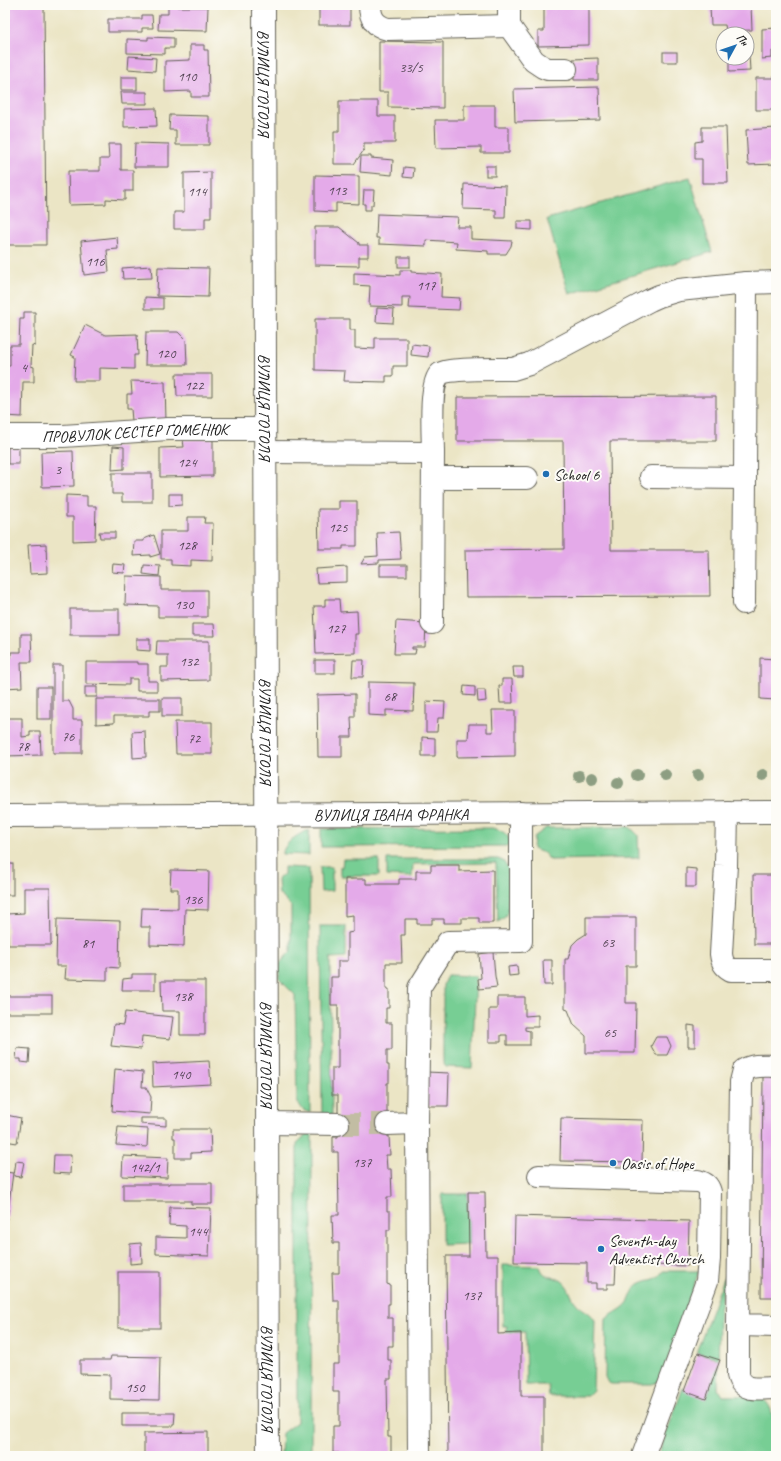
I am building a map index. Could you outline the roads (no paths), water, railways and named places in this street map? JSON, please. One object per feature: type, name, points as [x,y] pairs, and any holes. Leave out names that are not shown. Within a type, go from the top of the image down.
[{"type":"street","name":"ВУЛИЦЯ ГОГОЛЯ","points":[[264,5],[268,1456]]},
{"type":"street","points":[[370,5],[372,18],[381,28],[509,26]]},
{"type":"street","points":[[509,5],[509,26],[530,57],[538,64],[548,69],[566,69]]},
{"type":"street","points":[[432,623],[433,396],[437,378],[442,372],[513,369],[521,367],[659,296],[679,290],[746,283],[776,282]]},
{"type":"street","points":[[744,603],[746,283]]},
{"type":"street","name":"ПРОВУЛОК СЕСТЕР ГОМЕНЮК","points":[[5,436],[63,436],[168,429],[265,429]]},
{"type":"street","points":[[265,452],[433,453]]},
{"type":"street","points":[[651,477],[745,478]]},
{"type":"street","points":[[433,478],[527,478]]},
{"type":"street","points":[[727,812],[721,960],[725,966],[731,970],[776,970]]},
{"type":"street","name":"ВУЛИЦЯ ІВАНА ФРАНКА","points":[[5,816],[776,812]]},
{"type":"street","points":[[419,1456],[417,1123],[419,988],[448,942],[521,941],[521,813]]},
{"type":"street","points":[[776,1066],[749,1067],[744,1070],[740,1082],[738,1326],[739,1380],[746,1387],[776,1388]]},
{"type":"street","points":[[387,1124],[417,1123]]},
{"type":"street","points":[[267,1124],[338,1124]]},
{"type":"street","points":[[539,1176],[698,1181],[706,1184],[709,1188],[709,1259],[707,1281],[643,1456]]},
{"type":"street","points":[[738,1326],[776,1326]]},
{"type":"tunnel","points":[[338,1124],[387,1124]]},
{"type":"place","name":"School 6","points":[[546,474]]},
{"type":"place","name":"Oasis of Hope","points":[[613,1163]]},
{"type":"place","name":"Seventh-day Adventist Church","points":[[601,1249]]}]
